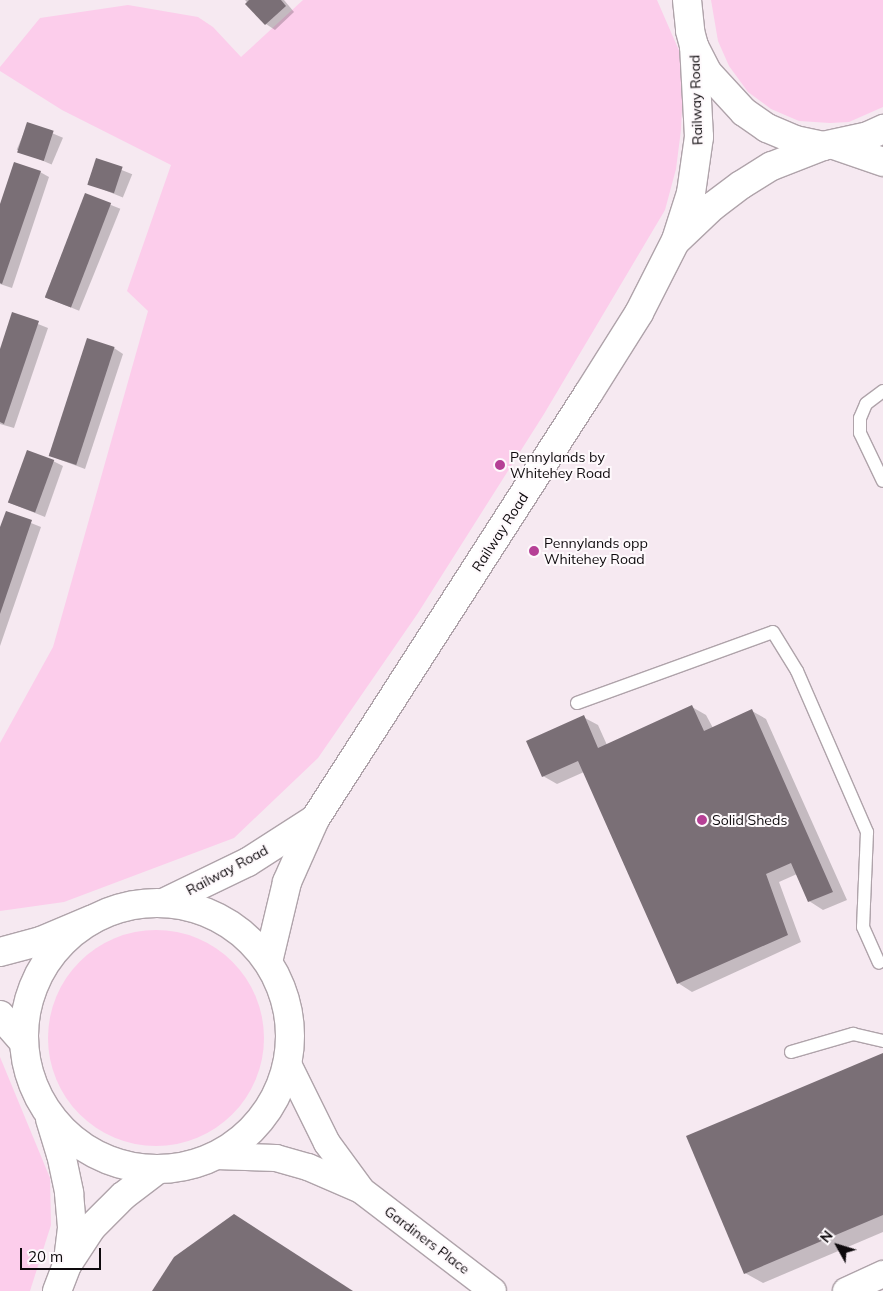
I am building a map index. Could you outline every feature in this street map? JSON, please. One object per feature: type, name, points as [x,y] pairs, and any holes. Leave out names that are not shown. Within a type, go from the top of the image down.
[{"type":"main road","points":[[681,0],[692,38],[708,74],[744,112],[767,128],[795,140],[829,145],[883,162]]},
{"type":"main road","points":[[687,0],[692,38]]},
{"type":"main road","name":"Railway Road","points":[[268,962],[287,882],[315,819],[639,313],[676,240],[691,193],[699,137],[692,38]]},
{"type":"main road","name":"Railway Road","points":[[676,240],[713,206],[741,185],[772,166],[829,145],[868,136],[883,129]]},
{"type":"main road","name":"Railway Road","points":[[163,903],[248,862],[315,819]]},
{"type":"main road","points":[[0,952],[41,942],[127,906],[163,903],[204,911],[240,931],[268,962],[284,994],[290,1028],[288,1064],[274,1102],[249,1133],[216,1156],[187,1167],[157,1170],[116,1164],[79,1145],[49,1116]]},
{"type":"main road","points":[[67,1265],[72,1228],[69,1192],[61,1154],[49,1116],[31,1080],[23,1041],[27,1004],[41,970],[63,941],[93,919]]},
{"type":"main road","points":[[0,1015],[23,1041]]},
{"type":"main road","points":[[57,1291],[67,1265],[92,1227],[123,1196],[157,1170]]},
{"type":"street","name":"Gardiners Place","points":[[288,1064],[327,1143],[361,1190]]},
{"type":"street","name":"Gardiners Place","points":[[216,1156],[276,1158],[308,1167],[361,1190],[493,1291]]},
{"type":"street","points":[[846,1291],[883,1274]]},
{"type":"lane","points":[[883,391],[866,404],[860,418],[860,433],[883,481]]},
{"type":"lane","points":[[577,703],[774,632],[797,671],[867,832],[863,927],[879,963]]},
{"type":"lane","points":[[791,1052],[853,1034],[883,1041]]},
{"type":"shaded area","points":[[303,0],[657,0],[684,62],[681,130],[676,169],[665,210],[544,414],[418,613],[318,758],[234,838],[64,902],[0,911],[0,743],[53,647],[148,311],[127,291],[171,165],[62,110],[0,71],[0,67],[40,18],[128,5],[198,17],[213,27],[241,57]]},
{"type":"shaded area","points":[[711,0],[883,0],[883,107],[849,122],[830,123],[799,121],[771,109],[748,92],[729,66],[718,41]]},
{"type":"shaded area","points":[[145,930],[167,930],[187,934],[207,942],[233,961],[252,987],[260,1007],[264,1038],[260,1069],[252,1089],[233,1115],[207,1134],[187,1142],[167,1146],[145,1146],[125,1142],[105,1134],[87,1122],[72,1107],[60,1089],[52,1069],[48,1049],[48,1027],[52,1007],[60,987],[72,969],[87,954],[105,942],[125,934]]},
{"type":"shaded area","points":[[0,1057],[50,1178],[51,1225],[30,1291],[0,1291]]},
{"type":"building","points":[[249,0],[281,0],[286,6],[265,25],[245,4]]},
{"type":"building","points":[[27,122],[54,131],[44,161],[17,152]]},
{"type":"building","points":[[96,158],[123,167],[114,193],[87,185]]},
{"type":"building","points":[[14,162],[41,171],[2,284],[0,283],[0,204]]},
{"type":"building","points":[[85,193],[111,203],[71,308],[45,298]]},
{"type":"building","points":[[12,312],[39,321],[4,424],[0,422],[0,349]]},
{"type":"building","points":[[87,338],[115,347],[76,465],[49,456]]},
{"type":"building","points":[[27,450],[54,460],[35,513],[8,503]]},
{"type":"building","points":[[6,511],[32,520],[0,614],[0,527]]},
{"type":"building","name":"Solid Sheds","points":[[692,705],[704,731],[752,709],[833,892],[808,902],[791,863],[766,874],[788,935],[677,984],[578,761],[542,777],[526,741],[584,715],[598,748]]},
{"type":"building","points":[[883,1053],[883,1215],[744,1274],[686,1136]]},
{"type":"building","points":[[234,1214],[353,1291],[152,1291],[174,1257]]},
{"type":"place","name":"Pennylands by Whitehey Road","points":[[500,465]]},
{"type":"place","name":"Pennylands opp Whitehey Road","points":[[534,551]]},
{"type":"place","name":"Solid Sheds","points":[[702,820]]}]
